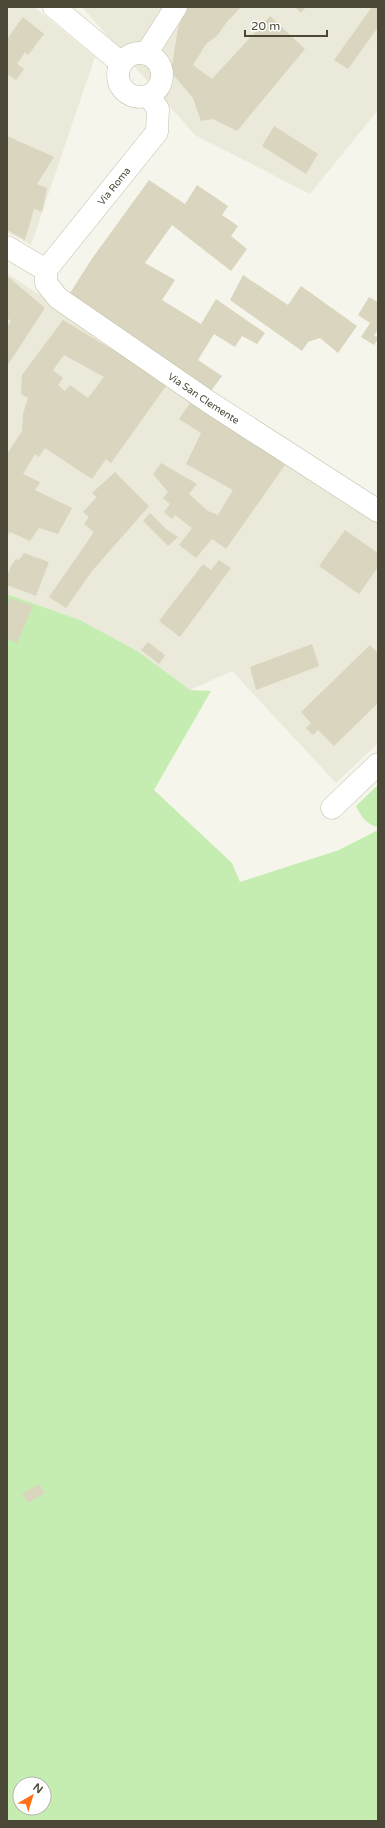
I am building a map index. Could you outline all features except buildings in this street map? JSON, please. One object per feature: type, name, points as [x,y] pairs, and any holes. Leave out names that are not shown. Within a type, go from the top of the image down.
[{"type":"street","points":[[54,7],[122,63]]},
{"type":"street","points":[[146,54],[176,7]]},
{"type":"street","points":[[132,54],[146,54],[157,61],[163,74],[159,87],[149,96],[135,97],[123,90],[118,76],[122,63],[132,54]]},
{"type":"street","name":"Via Roma","points":[[46,270],[157,132],[158,109],[149,96]]},
{"type":"street","points":[[7,247],[46,270]]},
{"type":"street","name":"Via San Clemente","points":[[46,270],[46,283],[58,298],[216,406],[378,511]]},
{"type":"street","points":[[332,808],[378,764]]},
{"type":"shaded area","points":[[7,7],[34,7],[95,57],[31,245],[7,232]]},
{"type":"shaded area","points":[[82,7],[378,7],[378,110],[310,194],[195,135]]},
{"type":"shaded area","points":[[7,273],[378,523],[378,743],[336,783],[232,671],[190,690],[139,652],[80,620],[7,594]]},
{"type":"green space","points":[[7,594],[80,620],[139,652],[190,690],[211,691],[154,790],[232,863],[240,882],[339,850],[378,830],[378,1821],[7,1821]]},
{"type":"green space","points":[[378,785],[378,827],[367,822],[362,817],[356,806]]}]
